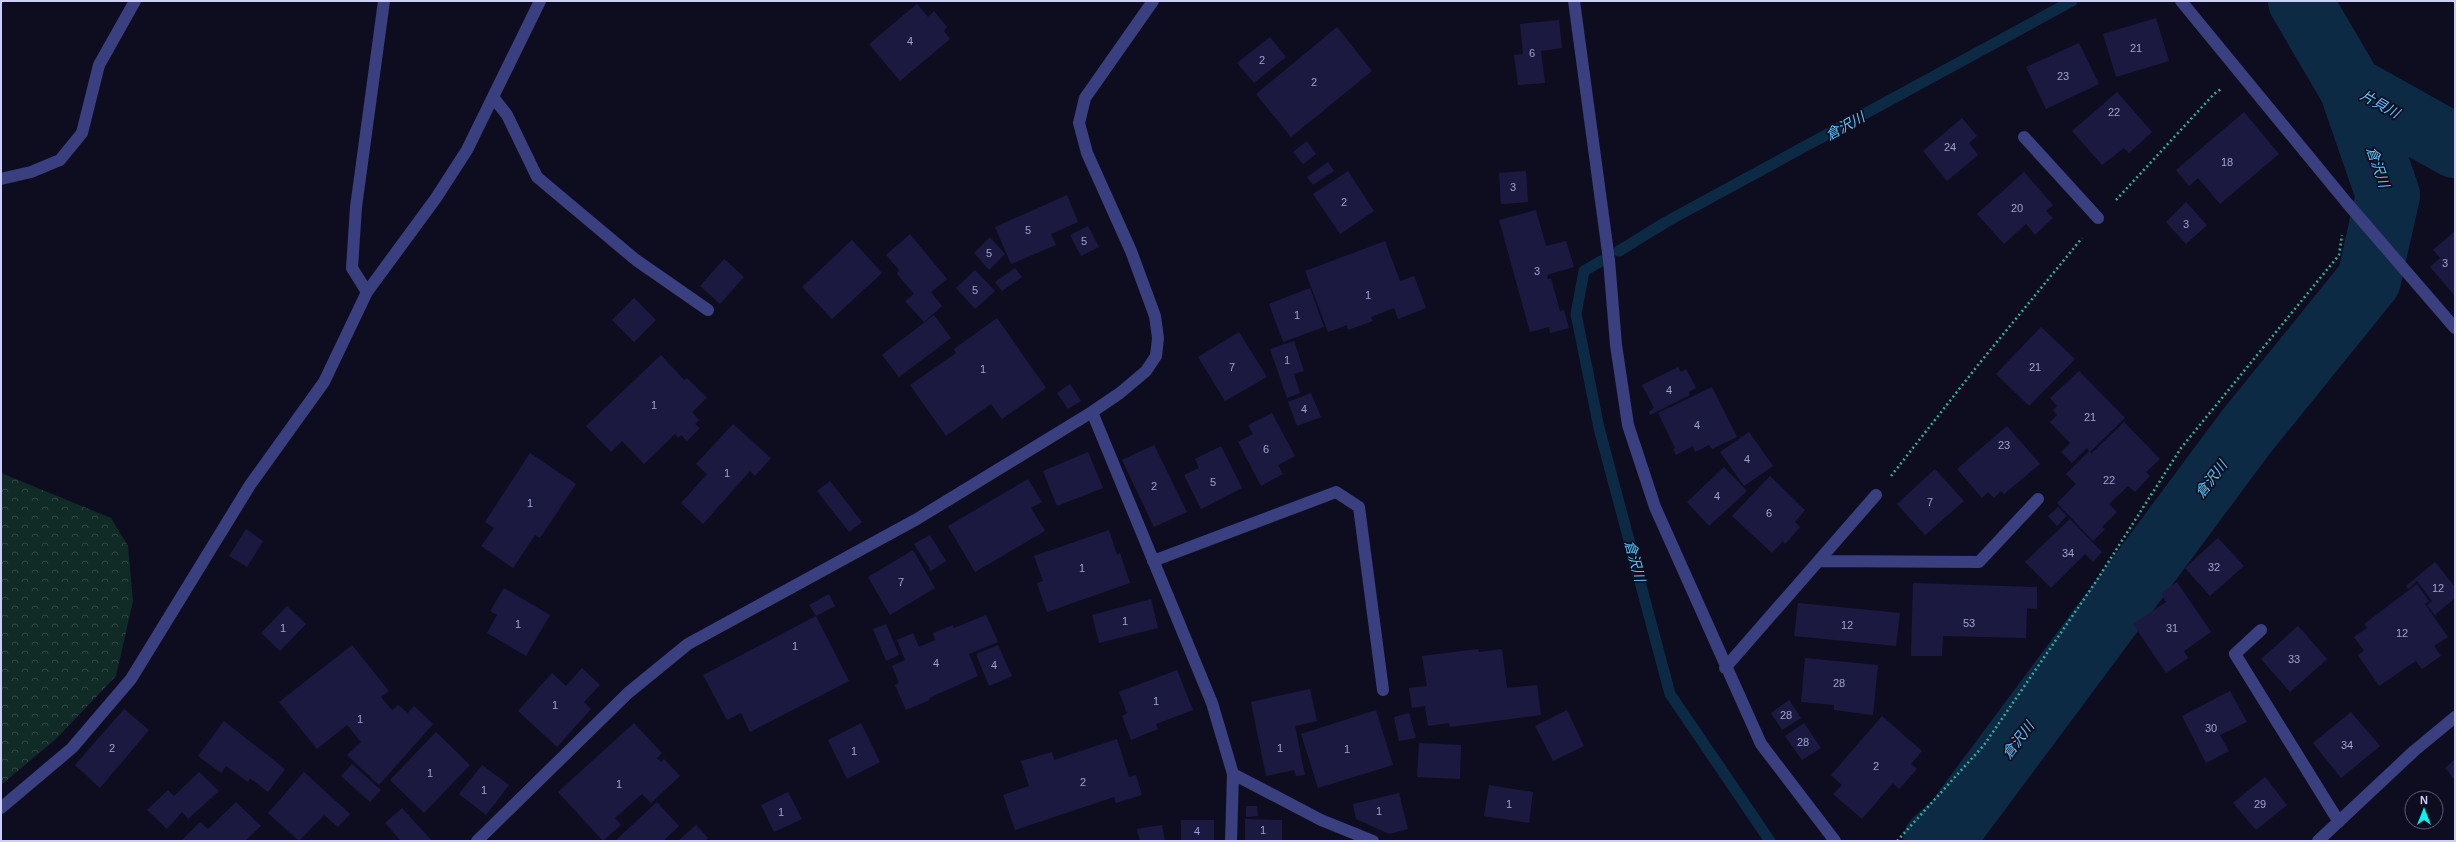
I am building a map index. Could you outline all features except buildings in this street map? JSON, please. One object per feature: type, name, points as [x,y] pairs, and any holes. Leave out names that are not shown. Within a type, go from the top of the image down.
[{"type":"street","points":[[1,179],[31,172],[60,160],[82,133],[99,66],[135,1]]},
{"type":"street","points":[[367,292],[352,268],[356,207],[384,1]]},
{"type":"street","points":[[1,808],[72,748],[131,679],[250,485],[324,382],[367,292],[436,198],[467,150],[540,1]]},
{"type":"street","points":[[477,841],[628,693],[688,644],[917,519],[1092,412],[1120,393],[1146,371],[1156,356],[1158,338],[1155,316],[1131,251],[1087,153],[1079,123],[1085,98],[1153,1]]},
{"type":"street","points":[[1574,1],[1609,260],[1616,345],[1628,425],[1655,507],[1725,668],[1761,744],[1835,841]]},
{"type":"street","points":[[2180,1],[2351,207],[2455,328]]},
{"type":"street","points":[[493,97],[507,116],[537,177],[636,260],[708,310]]},
{"type":"street","points":[[2024,137],[2098,218]]},
{"type":"street","points":[[1092,412],[1212,703],[1233,774],[1231,841]]},
{"type":"street","points":[[1153,561],[1336,492],[1358,507],[1383,690]]},
{"type":"street","points":[[1725,668],[1876,495]]},
{"type":"street","points":[[1819,561],[1979,562],[2038,499]]},
{"type":"street","points":[[2261,630],[2235,654],[2339,822]]},
{"type":"street","points":[[2318,841],[2414,751],[2455,717]]},
{"type":"street","points":[[1233,774],[1321,820],[1373,841]]},
{"type":"path","points":[[1876,495],[1978,365],[2098,218],[2214,94],[2242,76]]},
{"type":"path","points":[[1897,841],[1984,745],[2096,583],[2181,448],[2339,255],[2351,207]]},
{"type":"green space","points":[[1,473],[111,518],[128,546],[133,601],[116,676],[56,739],[1,785]]},
{"type":"waterway","name":"倉沢川","points":[[1619,251],[1666,222],[2072,1]]},
{"type":"waterway","name":"片貝川","points":[[2300,1],[2351,88],[2455,146]]},
{"type":"waterway","name":"倉沢川","points":[[1935,841],[1956,822],[2246,432],[2369,280],[2388,195],[2351,88]]},
{"type":"waterway","name":"倉沢川","points":[[1601,261],[1584,271],[1576,314],[1599,428],[1670,694],[1770,841]]}]
